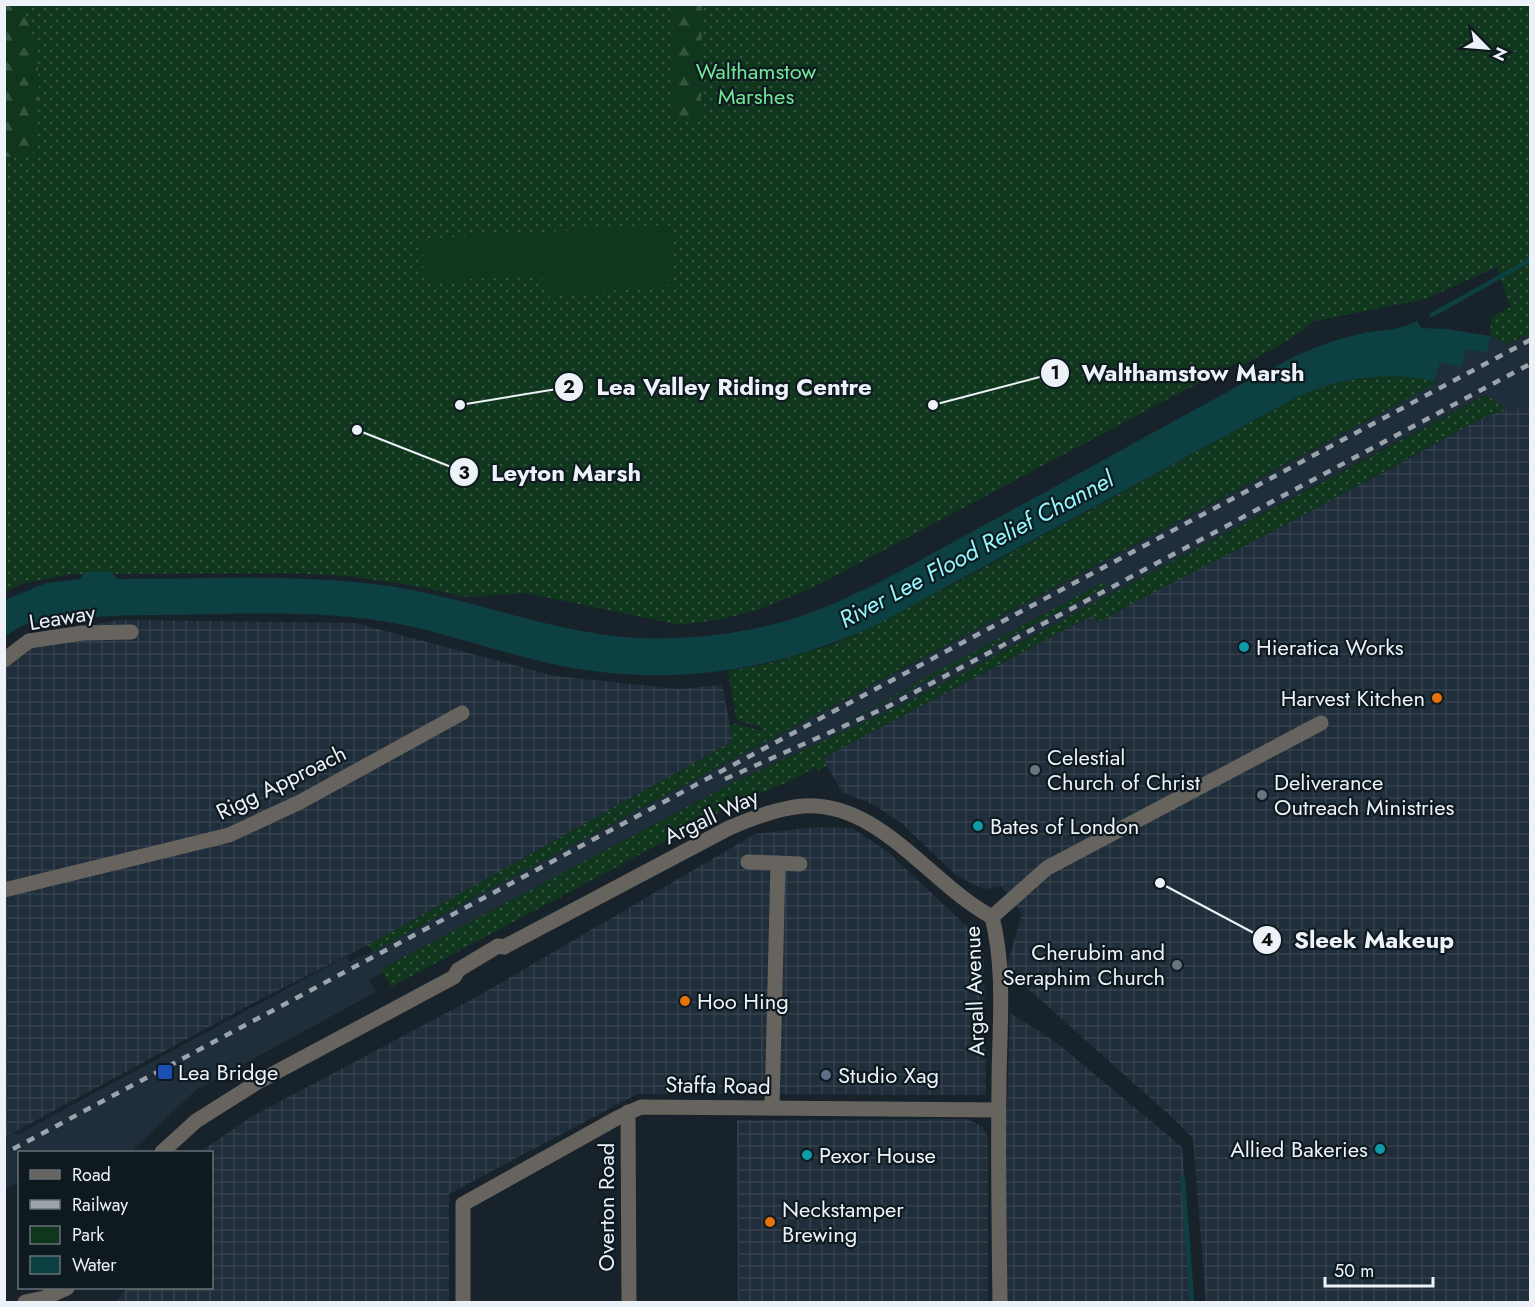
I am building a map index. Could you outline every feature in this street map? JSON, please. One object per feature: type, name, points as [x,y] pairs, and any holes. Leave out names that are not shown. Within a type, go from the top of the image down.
[{"type":"street","name":"Leaway","points":[[4,660],[29,641],[82,633],[131,632]]},
{"type":"street","name":"Rigg Approach","points":[[4,890],[229,835],[300,802],[462,714]]},
{"type":"street","name":"Argall Avenue","points":[[1000,1302],[998,1110],[1000,978],[998,941],[992,917],[1047,868],[1321,723]]},
{"type":"street","name":"Argall Way","points":[[163,1151],[196,1122],[256,1083],[453,977],[461,979],[502,955],[504,947],[729,828],[752,818],[787,808],[804,806],[837,809],[866,820],[957,895],[992,917]]},
{"type":"street","points":[[748,862],[800,864]]},
{"type":"street","points":[[772,1108],[778,863]]},
{"type":"street","name":"Staffa Road","points":[[464,1302],[463,1204],[628,1112],[641,1107],[998,1110]]},
{"type":"street","name":"Overton Road","points":[[628,1112],[630,1302]]},
{"type":"street","points":[[25,1302],[44,1298],[63,1289]]},
{"type":"shaded area","points":[[1530,333],[1530,410],[1517,407],[1504,411],[1502,406],[1485,395],[904,704],[736,781],[382,969],[383,972],[369,980],[376,992],[196,1090],[132,1151],[18,1151],[18,1182],[5,1189],[5,1138],[15,1133],[17,1135],[347,956],[349,962],[372,952],[1345,433],[1436,383],[1440,362],[1462,367],[1466,349],[1487,353],[1490,336],[1508,344]]},
{"type":"shaded area","points":[[1517,407],[1530,410],[1530,1302],[1206,1302],[1193,1139],[1177,1122],[1006,969],[1022,913],[1001,886],[986,889],[954,873],[900,822],[874,805],[842,792],[823,758],[1093,615],[1098,623],[1164,585],[1229,554],[1486,416]]},
{"type":"shaded area","points":[[119,620],[355,623],[555,676],[678,689],[722,685],[733,741],[368,945],[261,999],[5,1137],[4,652],[28,637]]},
{"type":"shaded area","points":[[817,827],[852,828],[888,852],[981,940],[984,959],[986,1095],[637,1094],[449,1194],[449,1302],[115,1302],[126,1289],[213,1289],[213,1151],[201,1151],[251,1117],[480,995],[755,834]]},
{"type":"shaded area","points":[[1010,1013],[1057,1043],[1182,1147],[1194,1302],[1000,1302],[998,1110],[1007,1110]]},
{"type":"shaded area","points":[[967,1119],[982,1126],[988,1137],[988,1302],[738,1302],[737,1120]]},
{"type":"green space","points":[[5,4],[21,5],[32,32],[36,51],[39,96],[33,157],[5,157]]},
{"type":"green space","name":"Walthamstow Marshes","points":[[4,5],[1530,5],[1530,333],[1508,344],[1490,336],[1491,317],[1510,307],[1497,267],[1425,299],[1315,321],[1289,340],[1241,366],[1236,363],[818,585],[761,609],[722,619],[680,625],[526,593],[467,597],[410,585],[349,576],[287,573],[70,574],[21,584],[5,592]]},
{"type":"green space","points":[[674,5],[702,5],[701,114],[696,122],[683,120],[672,113]]},
{"type":"green space","points":[[669,225],[673,285],[545,297],[542,276],[424,281],[422,239]]},
{"type":"green space","points":[[1376,376],[1414,376],[1437,383],[372,952],[368,945],[733,741],[730,726],[736,723],[763,731],[761,727],[739,721],[736,717],[728,671],[770,663],[837,643],[961,580],[1299,396],[1336,383]]},
{"type":"green space","points":[[1486,395],[1502,406],[1504,411],[1486,416],[1097,623],[1093,615],[1081,621],[823,758],[827,766],[818,771],[816,767],[790,781],[733,805],[391,987],[381,969],[736,781],[904,704]]},
{"type":"green space","points":[[1105,581],[1107,586],[840,724]]},
{"type":"water","name":"River Lee Flood Relief Channel","points":[[1417,321],[1421,328],[1447,329],[1490,336],[1487,353],[1466,349],[1462,367],[1440,363],[1435,381],[1383,376],[1349,380],[1315,389],[872,627],[804,653],[770,662],[736,669],[666,675],[593,671],[544,662],[399,624],[371,619],[311,614],[250,613],[95,617],[28,624],[5,636],[5,600],[46,583],[81,579],[84,572],[111,572],[118,579],[292,578],[395,587],[567,628],[637,638],[702,636],[761,627],[815,611],[866,589],[1295,356],[1344,338],[1397,328]]},
{"type":"waterway","points":[[1432,315],[1530,260]]},
{"type":"waterway","points":[[1183,1179],[1192,1302]]},
{"type":"railway","points":[[13,1149],[1530,340]]},
{"type":"railway","points":[[725,779],[889,706],[1530,364]]},
{"type":"place","name":"Lea Valley Riding Centre","points":[[460,405]]},
{"type":"place","name":"Walthamstow Marsh","points":[[933,405]]},
{"type":"place","name":"Leyton Marsh","points":[[357,430]]},
{"type":"place","name":"Hieratica Works","points":[[1244,647]]},
{"type":"place","name":"Harvest Kitchen","points":[[1437,698]]},
{"type":"place","name":"Celestial Church of Christ","points":[[1035,770]]},
{"type":"place","name":"Deliverance Outreach Ministries","points":[[1262,795]]},
{"type":"place","name":"Bates of London","points":[[978,826]]},
{"type":"place","name":"Sleek Makeup","points":[[1160,883]]},
{"type":"place","name":"Cherubim and Seraphim Church","points":[[1177,965]]},
{"type":"place","name":"Hoo Hing","points":[[685,1001]]},
{"type":"place","name":"Lea Bridge","points":[[165,1072]]},
{"type":"place","name":"Studio Xag","points":[[826,1075]]},
{"type":"place","name":"Allied Bakeries","points":[[1380,1149]]},
{"type":"place","name":"Pexor House","points":[[807,1155]]},
{"type":"place","name":"Neckstamper Brewing","points":[[770,1222]]}]
